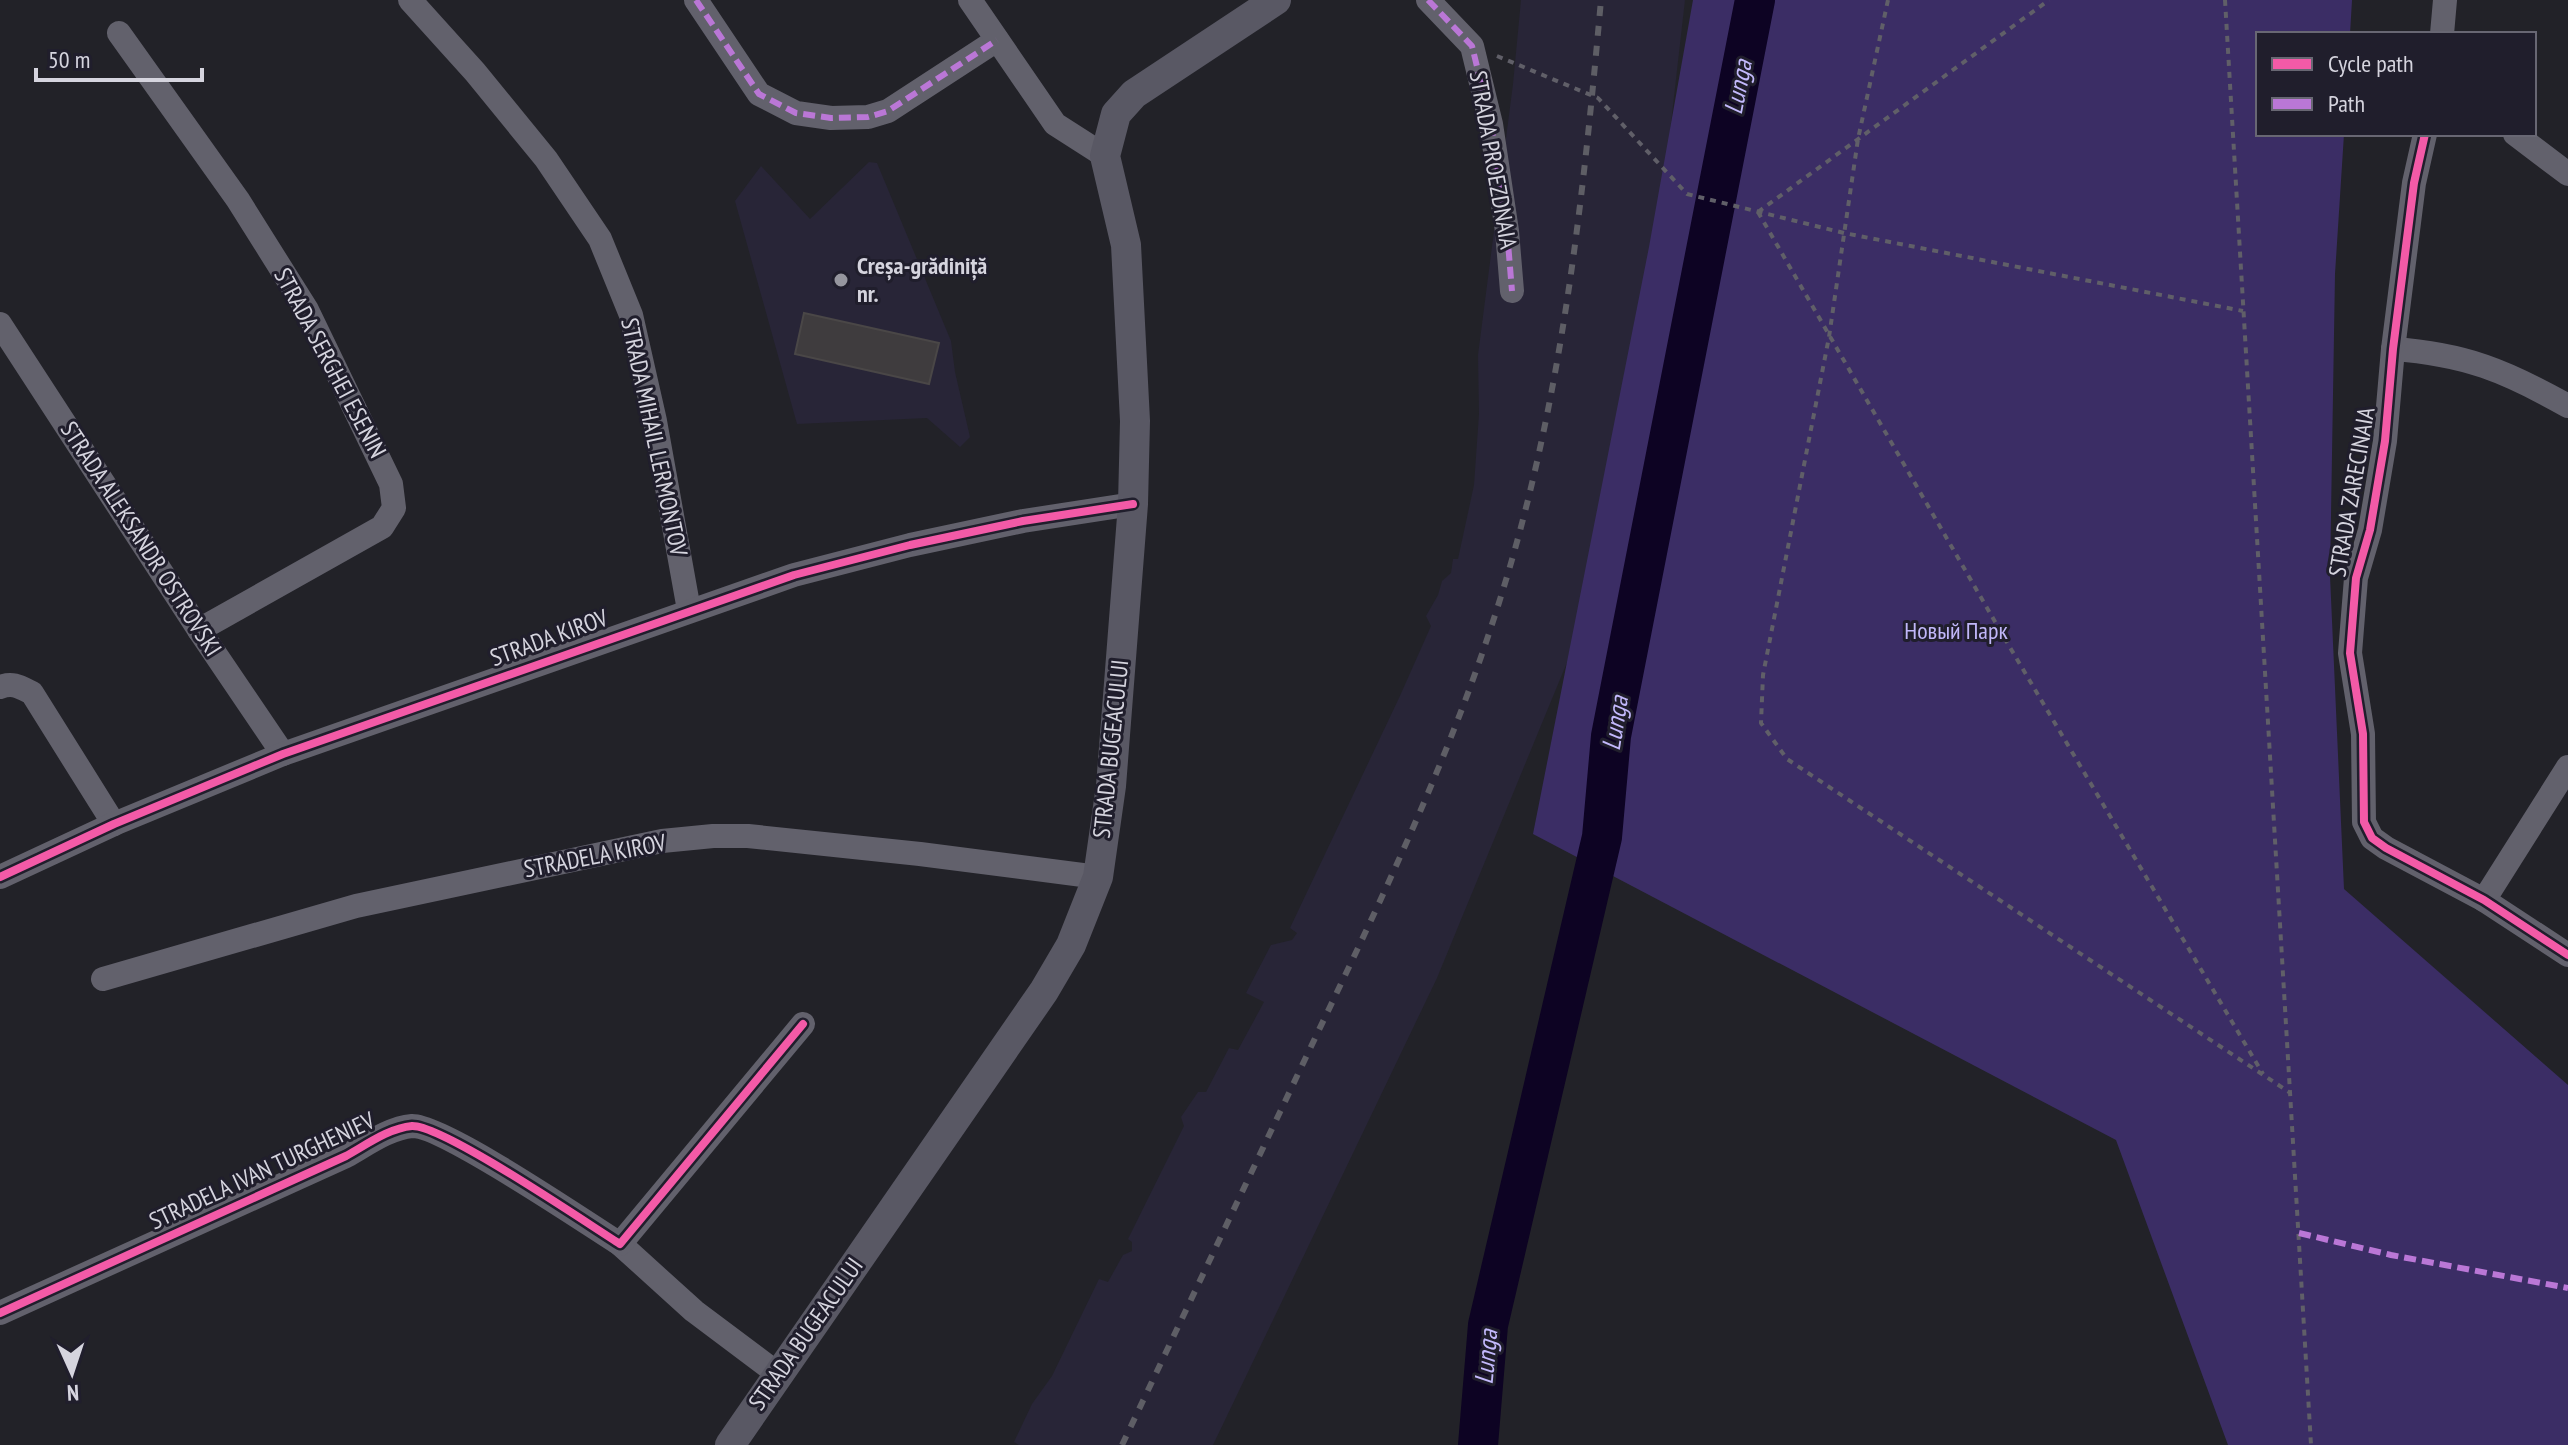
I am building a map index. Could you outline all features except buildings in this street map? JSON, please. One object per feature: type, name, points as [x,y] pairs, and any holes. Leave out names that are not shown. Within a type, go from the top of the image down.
[{"type":"main road","points":[[1105,156],[1116,114],[1134,94],[1276,0]]},
{"type":"main road","name":"STRADA BUGEACULUI","points":[[730,1445],[1044,991],[1071,945],[1098,877],[1111,786],[1133,504],[1135,421],[1126,245],[1105,156]]},
{"type":"street","name":"STRADA MIHAIL LERMONTOV","points":[[410,0],[475,72],[546,159],[600,239],[631,315],[655,421],[689,610]]},
{"type":"street","points":[[696,0],[759,94],[796,113],[831,118],[868,117],[888,111],[997,40]]},
{"type":"street","points":[[970,0],[1055,124],[1105,156]]},
{"type":"street","name":"STRADA PROEZDNAIA","points":[[1428,0],[1472,46],[1491,124],[1507,231],[1512,291]]},
{"type":"street","points":[[2442,32],[2445,0]]},
{"type":"street","name":"STRADA SERGHEI ESENIN","points":[[119,33],[238,200],[307,310],[391,484],[394,508],[382,527],[199,630]]},
{"type":"street","name":"STRADA ZARECINAIA","points":[[2425,136],[2414,183],[2385,441],[2370,530],[2356,578],[2350,653],[2363,734],[2364,822],[2372,838],[2484,900]]},
{"type":"street","points":[[2518,136],[2568,174]]},
{"type":"street","name":"STRADA ALEKSANDR OSTROVSKI","points":[[0,324],[283,754]]},
{"type":"street","points":[[2393,349],[2438,352],[2497,369],[2568,406]]},
{"type":"street","name":"STRADA KIROV","points":[[0,877],[114,824],[283,754],[794,575],[910,545],[1023,521],[1133,504]]},
{"type":"street","points":[[0,687],[18,685],[32,693],[114,824]]},
{"type":"street","points":[[2568,767],[2484,900],[2568,955]]},
{"type":"street","name":"STRADELA KIROV","points":[[103,979],[356,906],[662,841],[748,836],[1098,877]]},
{"type":"street","points":[[620,1244],[803,1024]]},
{"type":"street","name":"STRADELA IVAN TURGHENIEV","points":[[0,1313],[346,1156],[388,1133],[413,1126],[446,1136],[620,1244],[694,1311],[778,1374]]},
{"type":"path","points":[[1888,0],[1858,139],[1829,337],[1763,675],[1761,723],[1787,759],[2290,1093]]},
{"type":"path","points":[[1758,212],[2049,0]]},
{"type":"path","points":[[2225,0],[2311,1445]]},
{"type":"path","points":[[1472,46],[1598,98],[1687,194],[1844,233],[2243,311]]},
{"type":"path","points":[[1758,212],[2264,1076]]},
{"type":"shaded area","points":[[1521,0],[1685,0],[1648,325],[1582,626],[1437,978],[1213,1445],[1019,1445],[1014,1442],[1032,1404],[1052,1376],[1099,1279],[1108,1282],[1123,1255],[1132,1251],[1132,1242],[1128,1239],[1184,1126],[1181,1117],[1198,1092],[1206,1092],[1229,1048],[1238,1050],[1264,1002],[1246,993],[1271,945],[1292,940],[1297,933],[1290,928],[1431,626],[1426,616],[1442,581],[1451,573],[1453,559],[1458,559],[1474,485],[1479,414],[1478,355]]},
{"type":"shaded area","name":"Creșa-grădiniță nr.","points":[[869,162],[877,163],[951,341],[970,437],[960,447],[927,418],[797,424],[735,201],[761,166],[810,219]]},
{"type":"green space","name":"Новый Парк","points":[[1693,0],[2352,0],[2350,32],[2256,32],[2256,136],[2344,136],[2335,274],[2330,576],[2344,889],[2568,1085],[2568,1445],[2228,1445],[2116,1140],[1533,834],[1649,247]]},
{"type":"waterway","name":"Lunga","points":[[1478,1445],[1488,1325],[1602,837],[1611,736],[1755,0]]},
{"type":"railway","points":[[1122,1445],[1393,872],[1463,706],[1502,593],[1523,520],[1555,373],[1578,225],[1601,0]]},
{"type":"marked path","points":[[696,0],[759,94],[796,113],[831,118],[868,117],[888,111],[997,40]]},
{"type":"marked path","points":[[1428,0],[1472,46],[1491,124],[1507,231],[1512,291]]},
{"type":"marked path","points":[[2299,1233],[2391,1255],[2568,1288]]},
{"type":"cycle path","points":[[2425,136],[2414,183],[2385,441],[2370,530],[2356,578],[2350,653],[2363,734],[2364,822],[2372,838],[2386,848],[2484,900],[2568,955]]},
{"type":"cycle path","points":[[0,877],[114,824],[283,754],[794,575],[910,545],[1023,521],[1133,504]]},
{"type":"cycle path","points":[[0,1313],[346,1156],[403,1127],[428,1130],[453,1141],[620,1244],[803,1024]]},
{"type":"place","name":"Creșa-grădiniță nr.","points":[[841,280]]}]
